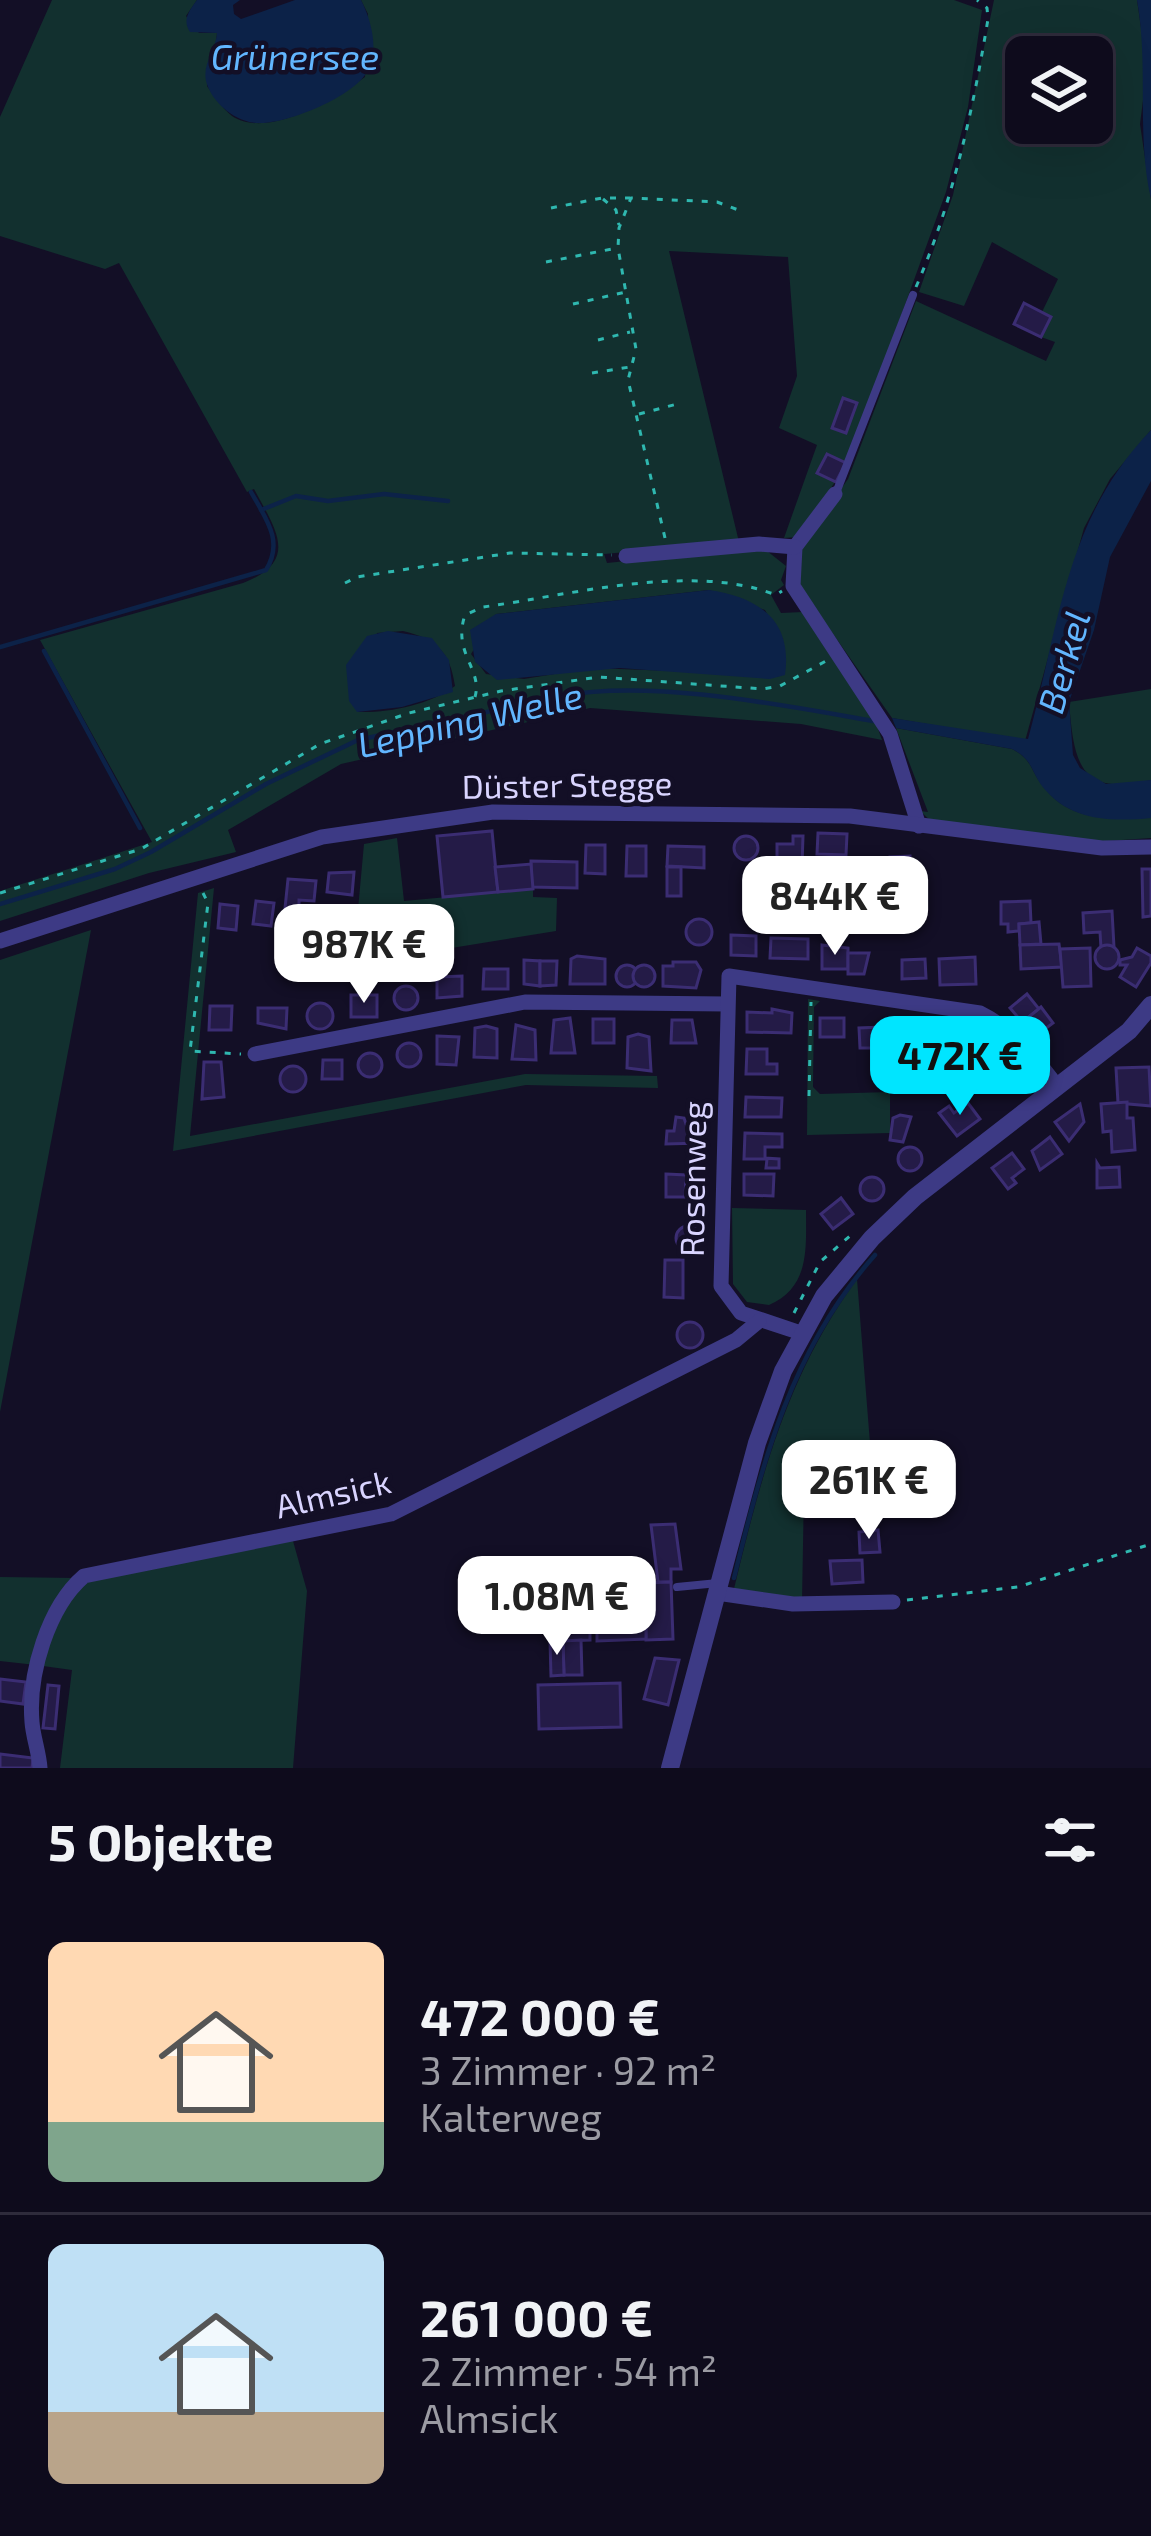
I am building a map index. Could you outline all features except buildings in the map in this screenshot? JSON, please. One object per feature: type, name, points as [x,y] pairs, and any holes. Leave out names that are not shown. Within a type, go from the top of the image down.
[{"type":"street","points":[[835,494],[795,547],[793,586],[890,734],[919,826]]},
{"type":"street","points":[[626,556],[759,544],[795,547]]},
{"type":"street","name":"Düster Stegge","points":[[0,941],[322,837],[493,812],[850,816],[1102,848],[1151,847]]},
{"type":"street","name":"Rosenweg","points":[[759,1321],[741,1313],[721,1286],[729,976],[812,988]]},
{"type":"street","points":[[812,988],[980,1012],[1016,1037],[1057,1086]]},
{"type":"street","points":[[255,1054],[525,1002],[728,1004]]},
{"type":"street","points":[[670,1768],[758,1443],[801,1333],[842,1270],[883,1227],[1129,1031],[1151,1005]]},
{"type":"street","points":[[759,1321],[801,1333]]},
{"type":"street","name":"Almsick","points":[[40,1768],[32,1724],[45,1637],[62,1597],[84,1576],[343,1527],[418,1504],[736,1340],[759,1321]]},
{"type":"street","points":[[719,1588],[793,1604],[893,1602]]},
{"type":"lane","points":[[835,494],[913,295]]},
{"type":"lane","points":[[677,1587],[719,1588]]},
{"type":"path","points":[[913,295],[944,212],[970,115],[988,19],[987,8],[977,0]]},
{"type":"path","points":[[602,198],[616,210],[620,228]]},
{"type":"path","points":[[551,208],[602,198],[632,198],[717,202],[741,211]]},
{"type":"path","points":[[632,198],[618,248],[636,349],[628,380],[667,552]]},
{"type":"path","points":[[547,262],[618,248]]},
{"type":"path","points":[[573,304],[628,292]]},
{"type":"path","points":[[598,340],[632,332]]},
{"type":"path","points":[[592,373],[632,367]]},
{"type":"path","points":[[637,414],[681,403]]},
{"type":"path","points":[[345,583],[357,577],[510,553],[626,556]]},
{"type":"path","points":[[474,698],[476,679],[461,652],[460,630],[465,615],[483,607],[686,580],[730,581],[776,595],[793,586]]},
{"type":"path","points":[[0,892],[140,849],[347,731],[474,698],[598,677],[763,689],[780,686],[837,652]]},
{"type":"path","points":[[195,878],[208,903],[190,1051],[255,1054]]},
{"type":"path","points":[[808,1096],[812,988]]},
{"type":"path","points":[[893,1602],[1018,1587],[1151,1544]]},
{"type":"green space","points":[[52,0],[197,0],[186,16],[199,33],[217,33],[207,86],[232,116],[264,123],[301,113],[365,77],[368,14],[361,0],[954,0],[982,10],[968,107],[946,192],[847,464],[798,537],[784,538],[817,445],[779,428],[797,376],[788,257],[669,251],[739,542],[604,554],[607,563],[762,547],[786,566],[784,585],[771,595],[781,613],[803,612],[873,715],[882,740],[801,724],[590,708],[341,764],[228,830],[236,852],[149,873],[0,921],[0,891],[152,842],[40,640],[243,583],[272,565],[278,543],[254,489],[247,492],[119,263],[105,269],[0,236],[0,117]],"holes":[[[709,590],[765,610],[780,638],[785,675],[591,668],[524,679],[486,674],[471,654],[496,614]],[[403,631],[440,648],[455,686],[408,706],[358,712],[377,633]]]},
{"type":"green space","points":[[994,0],[1137,0],[1147,69],[1140,124],[1151,199],[1151,430],[1110,479],[1084,528],[1025,741],[892,718],[796,581],[800,548],[848,479],[916,301],[1046,361],[1055,342],[1041,337],[1051,317],[1042,312],[1058,279],[992,242],[964,306],[919,292],[953,195]]},
{"type":"green space","points":[[1151,689],[1151,780],[1109,784],[1095,779],[1078,758],[1069,702]]},
{"type":"green space","points":[[896,728],[1012,749],[1065,806],[1091,816],[1151,818],[1151,838],[1093,842],[931,821],[920,811],[928,812]]},
{"type":"green space","points":[[397,838],[404,901],[533,889],[533,897],[557,898],[556,931],[353,964],[364,844]]},
{"type":"green space","points":[[214,888],[190,1136],[525,1074],[657,1076],[658,1088],[526,1085],[173,1151],[198,893]]},
{"type":"green space","points":[[91,930],[0,1412],[0,960]]},
{"type":"green space","points":[[808,999],[820,1001],[814,1007],[813,1087],[820,1094],[890,1092],[890,1133],[807,1135]]},
{"type":"green space","points":[[732,1208],[806,1210],[799,1277],[769,1305],[747,1302],[733,1284]]},
{"type":"green space","points":[[857,1279],[873,1481],[804,1489],[802,1602],[733,1593],[766,1469],[794,1391],[832,1316]]},
{"type":"green space","points":[[293,1541],[307,1591],[293,1768],[60,1768],[72,1670],[43,1666],[57,1612],[90,1578]]},
{"type":"green space","points":[[0,1577],[76,1578],[49,1611],[36,1665],[0,1661]]},
{"type":"water","name":"Grünersee","points":[[197,0],[240,0],[233,5],[241,19],[295,0],[361,0],[373,36],[371,64],[348,91],[318,107],[271,122],[243,120],[222,107],[208,87],[205,72],[217,33],[190,32],[187,20]]},
{"type":"water","points":[[1137,0],[1151,0],[1151,199],[1144,149]]},
{"type":"water","name":"Berkel","points":[[1151,430],[1151,481],[1110,557],[1094,630],[1069,702],[1073,755],[1080,768],[1106,784],[1151,780],[1151,818],[1120,820],[1078,813],[1053,798],[1027,761],[1012,749],[896,728],[892,718],[1028,739],[1082,537],[1122,465]]},
{"type":"water","points":[[709,590],[742,598],[768,614],[783,639],[785,675],[770,679],[620,668],[497,680],[475,662],[470,630],[496,614]]},
{"type":"water","points":[[388,631],[432,638],[449,660],[453,692],[402,707],[357,712],[349,701],[346,665],[367,636]]},
{"type":"waterway","points":[[0,647],[266,570],[273,540],[251,492]]},
{"type":"waterway","points":[[261,510],[296,496],[328,501],[384,494],[448,501]]},
{"type":"waterway","points":[[44,651],[140,828]]},
{"type":"waterway","name":"Lepping Welle","points":[[0,904],[115,869],[266,784],[358,740],[561,696],[675,692],[873,721]]},
{"type":"waterway","points":[[734,1578],[784,1407],[822,1328],[875,1255]]}]
